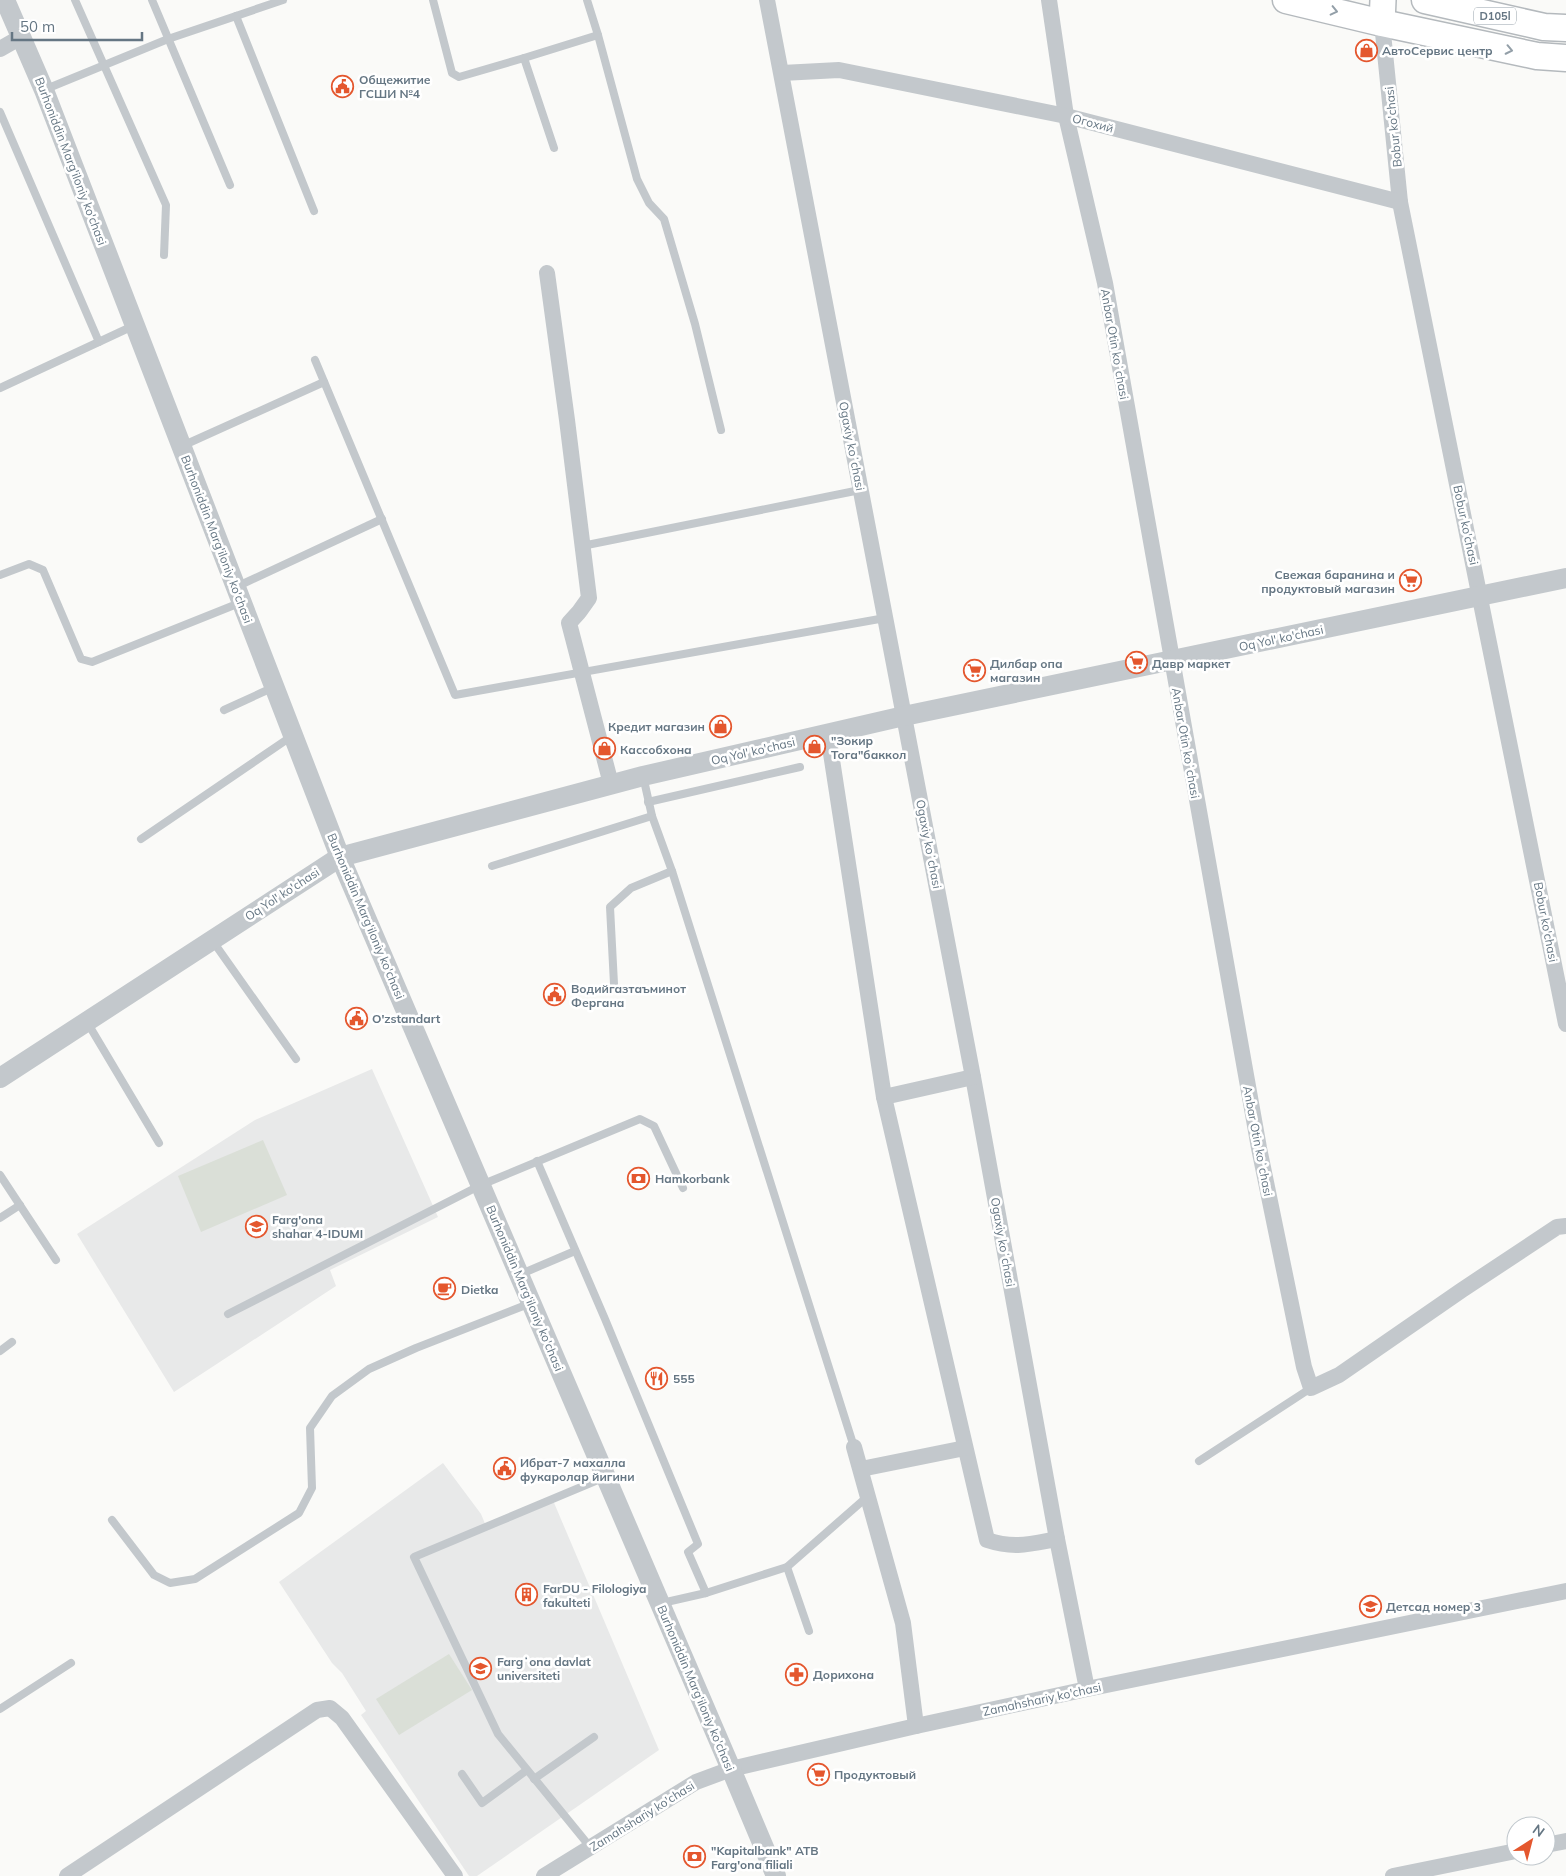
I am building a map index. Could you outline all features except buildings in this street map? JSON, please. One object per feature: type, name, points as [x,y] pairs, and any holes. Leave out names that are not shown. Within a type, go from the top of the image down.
[{"type":"highway","name":"D105l","points":[[1286,0],[1382,11],[1537,56],[1566,58]]},
{"type":"highway","name":"D105l","points":[[1437,1],[1544,27],[1566,28]]},
{"type":"street","name":"Burhoniddin Marg'iloniy ko'chasi","points":[[5,0],[44,90],[340,857],[732,1769],[776,1876]]},
{"type":"street","name":"Ogaxiy koʻchasi","points":[[767,0],[973,1077],[1057,1539],[1087,1689]]},
{"type":"street","name":"Anbar Otin koʻchasi","points":[[1049,0],[1066,116],[1105,283],[1259,1148],[1304,1367],[1311,1388]]},
{"type":"street","name":"Bobur ko'chasi","points":[[1382,11],[1400,202],[1566,1024]]},
{"type":"street","points":[[0,49],[21,37]]},
{"type":"street","name":"Огохий","points":[[782,73],[840,70],[1066,116],[1400,202]]},
{"type":"street","points":[[548,273],[589,598],[569,623],[612,784]]},
{"type":"street","name":"Oq Yol' ko'chasi","points":[[4,1072],[87,1021],[340,857],[643,776],[904,716],[1566,578]]},
{"type":"street","points":[[828,734],[884,1097],[986,1540],[998,1544],[1016,1546],[1057,1539]]},
{"type":"street","points":[[884,1097],[973,1077]]},
{"type":"street","points":[[1311,1388],[1338,1375],[1557,1227],[1566,1226]]},
{"type":"street","points":[[854,1447],[903,1623],[916,1726]]},
{"type":"street","points":[[861,1469],[965,1448]]},
{"type":"street","name":"Zamahshariy ko'chasi","points":[[544,1876],[696,1782],[732,1769],[1087,1689],[1566,1591]]},
{"type":"street","points":[[66,1876],[317,1710],[330,1708],[342,1718],[455,1876]]},
{"type":"street","points":[[1393,1876],[1506,1853]]},
{"type":"lane","points":[[75,0],[166,205],[164,254]]},
{"type":"lane","points":[[152,0],[230,184]]},
{"type":"lane","points":[[44,90],[168,39],[283,0]]},
{"type":"lane","points":[[432,0],[452,73],[459,77],[598,35]]},
{"type":"lane","points":[[587,0],[637,179],[650,203],[664,219],[695,324],[720,430]]},
{"type":"lane","points":[[236,16],[314,211]]},
{"type":"lane","points":[[524,58],[554,148]]},
{"type":"lane","points":[[0,112],[99,342]]},
{"type":"lane","points":[[0,388],[135,325]]},
{"type":"lane","points":[[315,360],[455,695],[885,618]]},
{"type":"lane","points":[[182,446],[324,382]]},
{"type":"lane","points":[[582,546],[860,490]]},
{"type":"lane","points":[[0,575],[29,564],[43,570],[81,658],[92,662],[239,595],[382,519]]},
{"type":"lane","points":[[224,710],[274,687]]},
{"type":"lane","points":[[141,839],[293,736]]},
{"type":"lane","points":[[648,802],[800,768]]},
{"type":"lane","points":[[643,776],[652,816],[672,871],[854,1447]]},
{"type":"lane","points":[[492,866],[652,816]]},
{"type":"lane","points":[[614,984],[610,907],[631,888],[672,871]]},
{"type":"lane","points":[[212,940],[296,1059]]},
{"type":"lane","points":[[87,1021],[158,1143]]},
{"type":"lane","points":[[228,1314],[481,1185],[640,1119],[654,1126],[683,1188]]},
{"type":"lane","points":[[537,1161],[698,1544],[688,1550],[688,1552],[706,1593]]},
{"type":"lane","points":[[0,1175],[56,1260]]},
{"type":"lane","points":[[0,1218],[20,1205]]},
{"type":"lane","points":[[519,1275],[575,1251]]},
{"type":"lane","points":[[112,1520],[154,1575],[170,1583],[195,1579],[300,1513],[312,1488],[310,1428],[332,1396],[369,1369],[531,1303]]},
{"type":"lane","points":[[0,1351],[12,1342]]},
{"type":"lane","points":[[1200,1461],[1311,1388]]},
{"type":"lane","points":[[590,1848],[498,1734],[414,1557],[605,1477]]},
{"type":"lane","points":[[660,1604],[706,1593],[787,1567],[867,1497]]},
{"type":"lane","points":[[787,1567],[809,1631]]},
{"type":"lane","points":[[0,1709],[71,1664]]},
{"type":"lane","points":[[534,1779],[594,1737]]},
{"type":"lane","points":[[462,1774],[482,1803],[527,1770]]},
{"type":"shaded area","name":"Farg'ona shahar 4-IDUMI","points":[[372,1069],[438,1217],[330,1270],[336,1286],[174,1392],[77,1234],[255,1120]]},
{"type":"shaded area","points":[[263,1140],[287,1195],[201,1232],[178,1176]]},
{"type":"shaded area","name":"Fargʻona davlat universiteti","points":[[443,1463],[481,1514],[486,1526],[552,1498],[659,1750],[477,1876],[469,1876],[361,1715],[366,1711],[342,1673],[332,1663],[279,1582]]},
{"type":"shaded area","points":[[449,1654],[472,1690],[399,1735],[376,1699]]},
{"type":"place","name":"АвтоСервис центр","points":[[1366,50]]},
{"type":"place","name":"Общежитие ГСШИ №4","points":[[343,86]]},
{"type":"place","name":"Свежая баранина и продуктовый магазин","points":[[1411,581]]},
{"type":"place","name":"Давр маркет","points":[[1136,663]]},
{"type":"place","name":"Дилбар опа магазин","points":[[974,670]]},
{"type":"place","name":"Кредит магазин","points":[[721,726]]},
{"type":"place","name":"\"Зокир Тога\"баккол","points":[[815,747]]},
{"type":"place","name":"Кассобхона","points":[[604,749]]},
{"type":"place","name":"Водийгазтаъминот Фергана","points":[[555,995]]},
{"type":"place","name":"O'zstandart","points":[[356,1018]]},
{"type":"place","name":"Hamkorbank","points":[[639,1178]]},
{"type":"place","name":"Farg'ona shahar 4-IDUMI","points":[[256,1226]]},
{"type":"place","name":"Dietka","points":[[445,1289]]},
{"type":"place","name":"555","points":[[657,1378]]},
{"type":"place","name":"Ибрат-7 махалла фукаролар йигини","points":[[504,1469]]},
{"type":"place","name":"FarDU - Filologiya fakulteti","points":[[527,1595]]},
{"type":"place","name":"Детсад номер 3","points":[[1370,1606]]},
{"type":"place","name":"Fargʻona davlat universiteti","points":[[481,1668]]},
{"type":"place","name":"Дорихона","points":[[797,1674]]},
{"type":"place","name":"Продуктовый","points":[[818,1774]]},
{"type":"place","name":"\"Kapitalbank\" АТB Farg'ona filiali","points":[[695,1857]]}]
